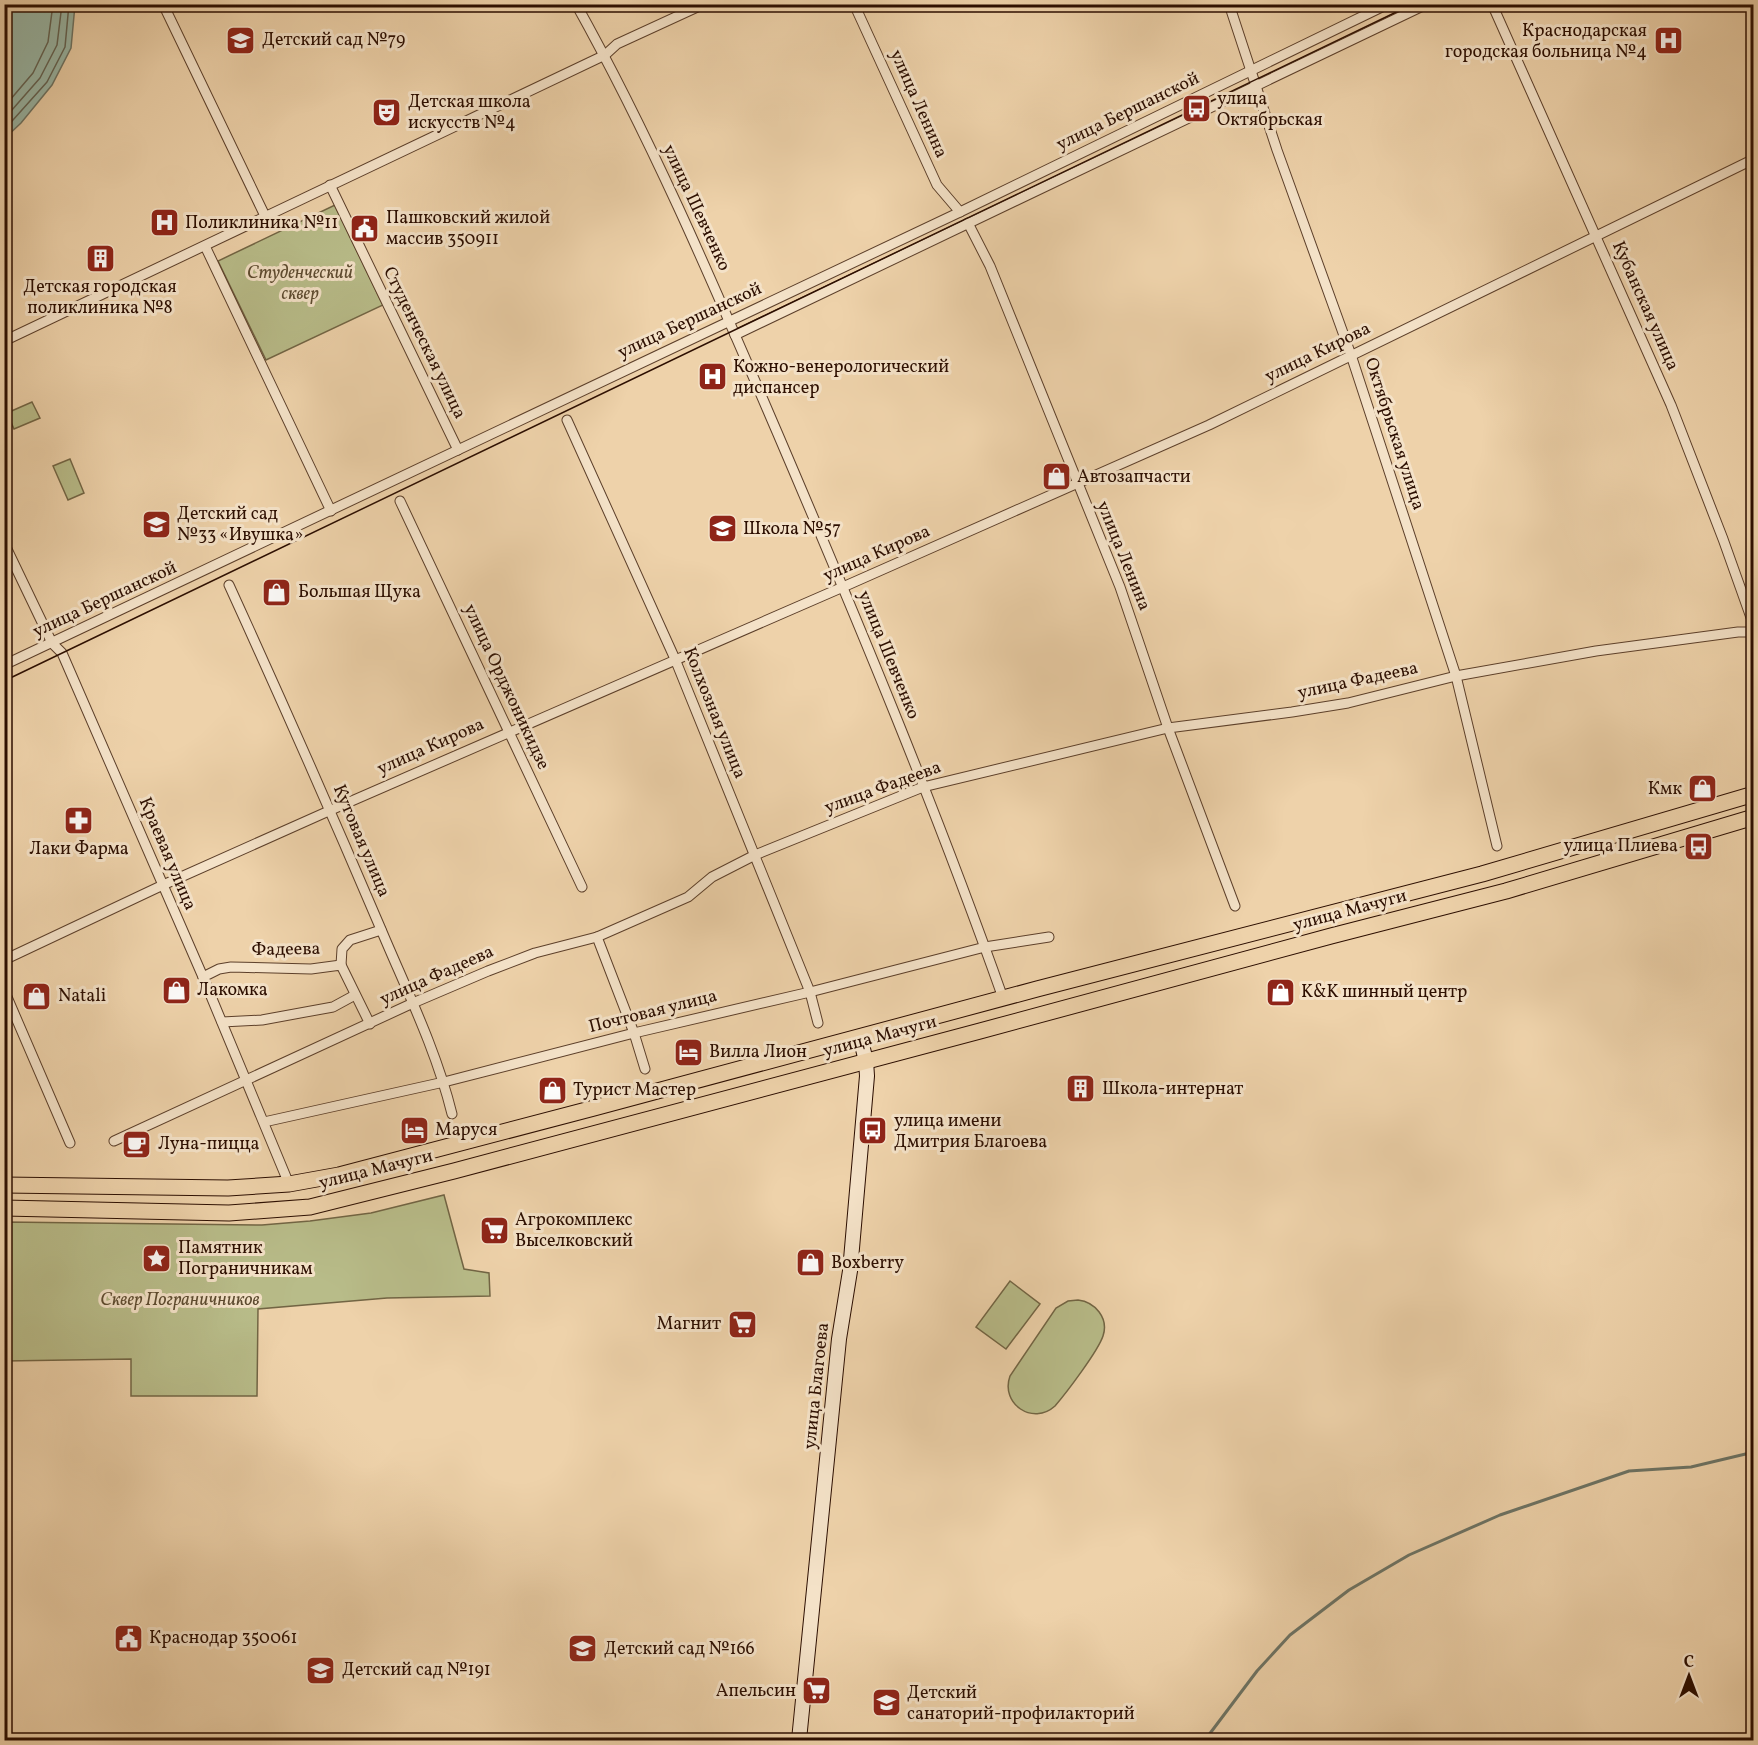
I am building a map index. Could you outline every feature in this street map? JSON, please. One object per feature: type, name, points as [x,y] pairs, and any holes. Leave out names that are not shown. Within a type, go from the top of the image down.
[{"type":"main road","name":"улица Мачуги","points":[[4,1185],[228,1188],[290,1184],[374,1167],[1003,998],[1482,874],[1754,794]]},
{"type":"main road","name":"улица Мачуги","points":[[4,1208],[229,1213],[310,1207],[1506,891],[1754,817]]},
{"type":"main road","points":[[1116,969],[1110,975],[1110,983],[1115,990],[1125,991]]},
{"type":"street","points":[[163,4],[266,218]]},
{"type":"street","name":"улица Шевченко","points":[[576,4],[605,55],[698,247],[843,587],[923,787],[1003,998]]},
{"type":"street","points":[[4,340],[266,218],[330,185],[605,55],[617,44],[704,4]]},
{"type":"street","name":"улица Ленина","points":[[854,4],[937,185],[960,212]]},
{"type":"street","name":"Октябрьская улица","points":[[1229,4],[1277,150],[1351,355],[1456,676],[1497,846]]},
{"type":"street","name":"улица Бершанской","points":[[4,665],[960,212],[1389,4]]},
{"type":"street","name":"улица Бершанской","points":[[735,335],[1427,4]]},
{"type":"street","name":"Кубанская улица","points":[[1492,4],[1671,405],[1754,627]]},
{"type":"street","name":"улица Кирова","points":[[4,960],[163,885],[508,731],[843,587],[1209,425],[1754,159]]},
{"type":"street","name":"Студенческая улица","points":[[330,185],[458,450]]},
{"type":"street","name":"улица Ленина","points":[[968,223],[990,266],[1076,484],[1120,587],[1168,728],[1236,906]]},
{"type":"street","points":[[205,246],[331,511]]},
{"type":"street","name":"Колхозная улица","points":[[567,420],[675,659],[810,992],[818,1023]]},
{"type":"street","name":"улица Орджоникидзе","points":[[400,501],[582,887]]},
{"type":"street","name":"Краевая улица","points":[[4,543],[52,643],[62,653],[290,1184]]},
{"type":"street","name":"Кутовая улица","points":[[230,585],[331,810],[413,1003],[444,1082],[452,1114]]},
{"type":"street","name":"улица Фадеева","points":[[114,1141],[413,1003],[535,953],[597,937],[688,897],[712,877],[755,855],[923,787],[1168,728],[1348,703],[1456,676],[1596,651],[1738,632],[1754,632]]},
{"type":"street","points":[[341,965],[342,949],[350,940],[381,930]]},
{"type":"street","points":[[597,937],[634,1033],[645,1069]]},
{"type":"street","name":"Почтовая улица","points":[[264,1122],[444,1082],[634,1033],[985,948],[1049,937]]},
{"type":"street","name":"Фадеева","points":[[203,977],[219,969],[231,967],[311,969],[341,965],[370,1024]]},
{"type":"street","points":[[4,990],[70,1143]]},
{"type":"street","points":[[222,1022],[262,1020],[333,1007],[355,996]]},
{"type":"street","name":"улица Благоева","points":[[799,1740],[839,1339],[850,1271],[867,1076],[860,1037]]},
{"type":"green space","name":"Студенческий сквер","points":[[335,205],[383,305],[266,360],[218,261]]},
{"type":"green space","points":[[32,402],[40,418],[14,429],[7,413]]},
{"type":"green space","points":[[70,459],[84,493],[68,500],[53,466]]},
{"type":"green space","name":"Сквер Пограничников","points":[[444,1195],[464,1269],[489,1273],[490,1296],[387,1298],[258,1309],[257,1396],[131,1396],[131,1359],[5,1361],[5,1222],[262,1225],[371,1213]]},
{"type":"green space","points":[[1010,1281],[1040,1304],[1006,1349],[976,1327]]},
{"type":"green space","points":[[1078,1300],[1090,1304],[1102,1317],[1104,1329],[1100,1343],[1055,1406],[1046,1412],[1028,1413],[1014,1403],[1010,1395],[1008,1386],[1010,1376],[1056,1308],[1068,1301]]},
{"type":"water","points":[[5,4],[75,5],[71,48],[52,85],[21,123],[5,138]]},
{"type":"waterway","points":[[1205,1740],[1257,1671],[1290,1635],[1349,1590],[1409,1555],[1500,1515],[1629,1471],[1691,1467],[1754,1452]]},
{"type":"tram line","points":[[4,681],[1413,4]]},
{"type":"place","name":"Детский сад №79","points":[[241,40]]},
{"type":"place","name":"Краснодарская городская больница №4","points":[[1668,41]]},
{"type":"place","name":"улица Октябрьская","points":[[1196,109]]},
{"type":"place","name":"Детская школа искусств №4","points":[[387,112]]},
{"type":"place","name":"Поликлиника №11","points":[[164,223]]},
{"type":"place","name":"Пашковский жилой массив 350911","points":[[365,228]]},
{"type":"place","name":"Детская городская поликлиника №8","points":[[100,258]]},
{"type":"place","name":"Кожно-венерологический диспансер","points":[[712,377]]},
{"type":"place","name":"Автозапчасти","points":[[1056,477]]},
{"type":"place","name":"Детский сад №33 «Ивушка»","points":[[156,524]]},
{"type":"place","name":"Школа №57","points":[[722,529]]},
{"type":"place","name":"Большая Щука","points":[[277,592]]},
{"type":"place","name":"Кмк","points":[[1703,789]]},
{"type":"place","name":"Лаки Фарма","points":[[79,820]]},
{"type":"place","name":"улица Плиева","points":[[1699,846]]},
{"type":"place","name":"Лакомка","points":[[176,990]]},
{"type":"place","name":"K&K шинный центр","points":[[1280,992]]},
{"type":"place","name":"Natali","points":[[37,996]]},
{"type":"place","name":"Вилла Лион","points":[[688,1052]]},
{"type":"place","name":"Школа-интернат","points":[[1081,1089]]},
{"type":"place","name":"Турист Мастер","points":[[552,1090]]},
{"type":"place","name":"Маруся","points":[[414,1130]]},
{"type":"place","name":"улица имени Дмитрия Благоева","points":[[873,1131]]},
{"type":"place","name":"Луна-пицца","points":[[137,1144]]},
{"type":"place","name":"Агрокомплекс Выселковский","points":[[494,1230]]},
{"type":"place","name":"Памятник Пограничникам","points":[[157,1258]]},
{"type":"place","name":"Boxberry","points":[[810,1263]]},
{"type":"place","name":"Магнит","points":[[742,1324]]},
{"type":"place","name":"Краснодар 350061","points":[[128,1638]]},
{"type":"place","name":"Детский сад №166","points":[[583,1649]]},
{"type":"place","name":"Детский сад №191","points":[[321,1670]]},
{"type":"place","name":"Апельсин","points":[[817,1691]]},
{"type":"place","name":"Детский санаторий-профилакторий","points":[[886,1703]]}]
